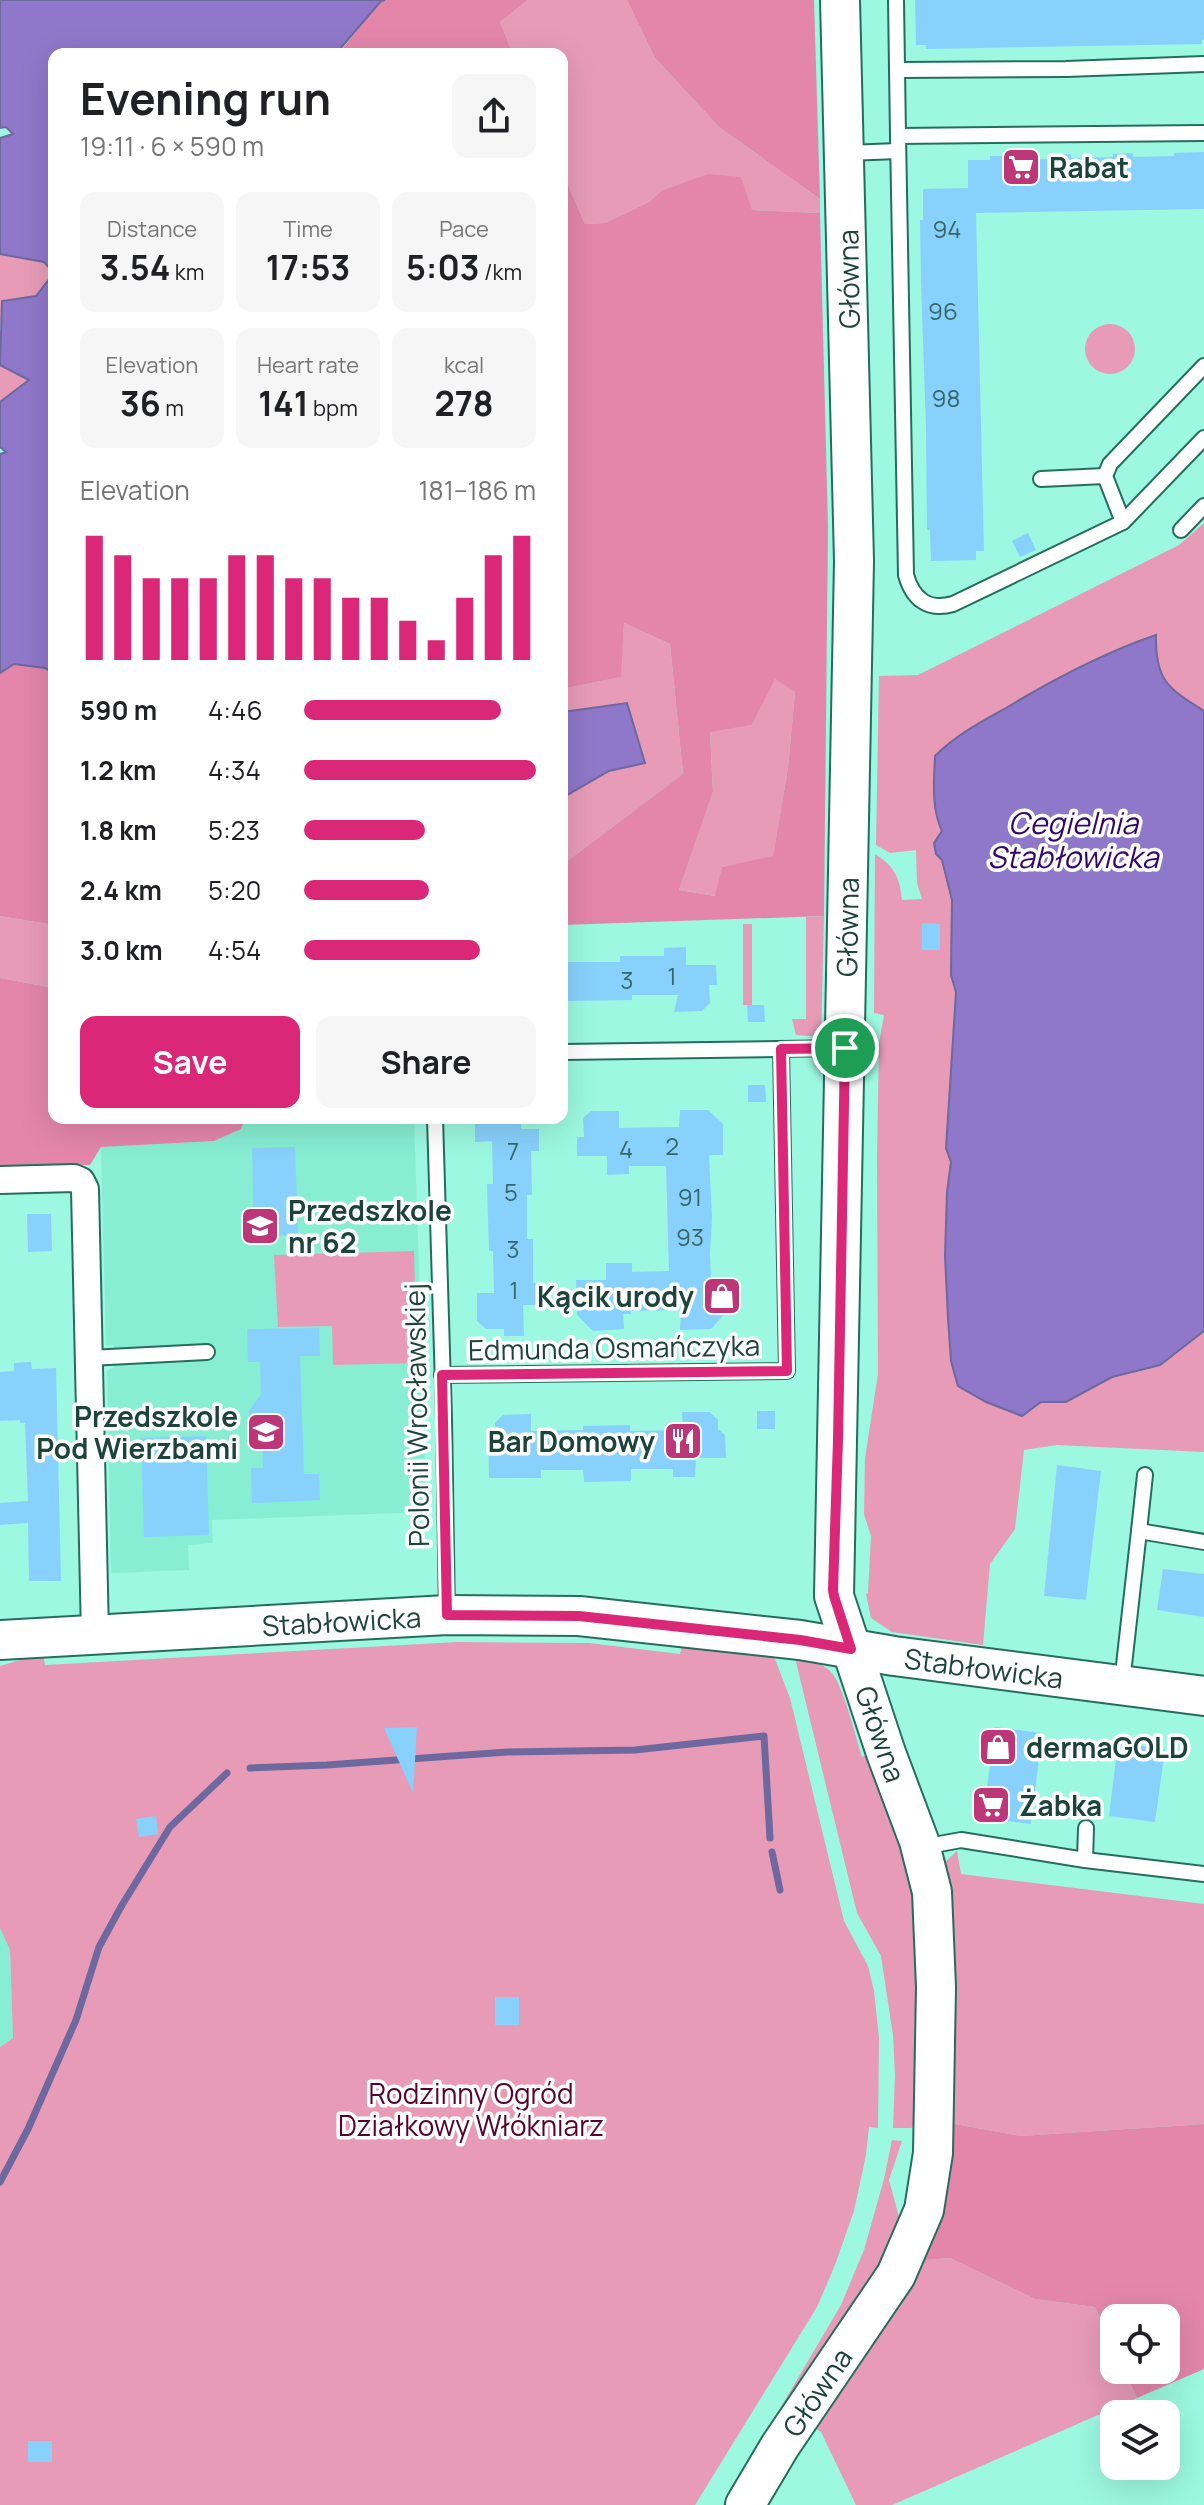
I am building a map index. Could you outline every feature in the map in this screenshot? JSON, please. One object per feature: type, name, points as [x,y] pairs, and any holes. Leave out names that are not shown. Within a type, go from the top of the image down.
[{"type":"street","name":"Główna","points":[[745,2505],[780,2446],[896,2275],[924,2210],[933,2153],[936,1936],[932,1892],[921,1848],[833,1590],[854,561],[840,0]]},
{"type":"street","points":[[0,1180],[74,1178],[81,1181],[85,1189],[95,1634]]},
{"type":"street","name":"Stabłowicka","points":[[0,1640],[447,1615],[579,1616],[800,1640],[1204,1696]]},
{"type":"lane","points":[[896,0],[906,575],[916,597],[928,606],[953,604],[1123,522],[1204,438]]},
{"type":"lane","points":[[897,70],[1204,64]]},
{"type":"lane","points":[[844,153],[898,144],[1204,133]]},
{"type":"lane","points":[[1123,522],[1105,476],[1110,464],[1204,366]]},
{"type":"lane","points":[[1041,479],[1105,476]]},
{"type":"lane","points":[[1181,530],[1204,506]]},
{"type":"lane","points":[[568,1052],[845,1048]]},
{"type":"lane","name":"Edmunda Osmańczyka","points":[[442,1375],[787,1371],[781,1049]]},
{"type":"lane","name":"Polonii Wrocławskiej","points":[[435,1124],[447,1615]]},
{"type":"lane","points":[[89,1358],[207,1352]]},
{"type":"lane","points":[[1124,1665],[1145,1475]]},
{"type":"lane","points":[[1139,1531],[1204,1542]]},
{"type":"lane","points":[[1085,1860],[1086,1828]]},
{"type":"lane","points":[[921,1848],[961,1840],[1085,1860],[1204,1874]]},
{"type":"shaded area","points":[[528,0],[500,22],[511,48],[343,48],[381,1]]},
{"type":"shaded area","points":[[627,0],[814,0],[820,199],[719,127],[655,58]]},
{"type":"shaded area","points":[[708,174],[741,177],[752,210],[820,213],[828,527],[824,916],[568,925],[568,860],[683,774],[670,644],[624,623],[621,677],[568,688],[568,185],[585,224],[605,223],[649,202],[661,191]],"holes":[[[775,679],[795,692],[788,768],[773,856],[722,867],[715,896],[679,890],[713,792],[710,732],[752,725]]]},
{"type":"shaded area","points":[[14,664],[48,670],[48,924],[0,916],[0,673]]},
{"type":"shaded area","points":[[0,978],[48,987],[48,1124],[243,1124],[241,1129],[214,1141],[101,1147],[90,1165],[0,1166]]},
{"type":"shaded area","points":[[243,1124],[414,1124],[427,1512],[212,1520],[213,1543],[188,1545],[189,1570],[111,1573],[107,1371],[114,1367],[114,1346],[106,1345],[101,1147],[214,1141],[241,1129]]},
{"type":"shaded area","points":[[0,1928],[10,1950],[13,2038],[0,2047]]},
{"type":"shaded area","points":[[944,2122],[1021,2136],[1204,2124],[1204,2369],[1180,2379],[1180,2304],[1100,2304],[1100,2318],[1095,2307],[1035,2299],[950,2258],[914,2261]]},
{"type":"shaded area","points":[[1130,2384],[1169,2384],[1137,2398]]},
{"type":"green space","points":[[528,0],[627,0],[655,58],[719,127],[820,199],[820,213],[752,210],[661,191],[649,202],[605,223],[585,224],[568,185],[568,48],[511,48],[500,22]]},
{"type":"green space","points":[[0,254],[44,262],[48,266],[48,281],[36,296],[0,324]]},
{"type":"green space","points":[[1110,324],[1128,331],[1135,349],[1128,367],[1110,374],[1092,367],[1085,349],[1092,331]]},
{"type":"green space","points":[[0,365],[29,380],[0,402]]},
{"type":"green space","points":[[1204,523],[1204,711],[1174,690],[1163,678],[1156,661],[1155,636],[1102,656],[952,740],[937,822],[942,831],[934,843],[942,860],[952,900],[951,975],[956,992],[946,1148],[951,1162],[945,1256],[951,1361],[958,1386],[1022,1415],[1041,1402],[1066,1402],[1112,1377],[1160,1365],[1204,1331],[1204,1452],[1057,1445],[1024,1450],[1015,1529],[990,1564],[983,1645],[892,1632],[871,1618],[866,1594],[871,1536],[864,1514],[865,1458],[878,1374],[877,1158],[879,1043],[884,1015],[874,1013],[875,854],[895,873],[902,900],[922,899],[917,883],[916,850],[890,853],[876,845],[879,676],[918,675],[1179,545]]},
{"type":"green space","points":[[624,623],[670,644],[683,774],[568,860],[568,795],[609,771],[644,763],[627,703],[568,711],[568,688],[620,677]]},
{"type":"green space","points":[[775,678],[795,692],[788,768],[773,857],[722,867],[716,896],[679,890],[713,792],[710,731],[752,725]]},
{"type":"green space","points":[[0,916],[48,924],[48,987],[0,978]]},
{"type":"green space","points":[[824,916],[821,1037],[796,1035],[792,1019],[806,1019],[806,917]]},
{"type":"green space","points":[[743,924],[752,924],[752,1005],[743,1005]]},
{"type":"green space","points":[[414,1251],[417,1363],[333,1365],[332,1326],[278,1327],[274,1255]]},
{"type":"green space","name":"Rodzinny Ogród Działkowy Włókniarz","points":[[458,1642],[589,1643],[680,1654],[683,1643],[773,1654],[790,1698],[844,1921],[868,1966],[879,2038],[878,2128],[869,2127],[854,2211],[817,2307],[695,2505],[0,2505],[0,2047],[13,2038],[10,1950],[0,1928],[0,1666],[43,1653],[45,1665]]},
{"type":"green space","points":[[795,1658],[823,1666],[836,1678],[862,1757],[868,1754],[912,1846],[925,2120],[911,2128],[893,2128],[893,2035],[881,1956],[857,1913]]},
{"type":"green space","points":[[957,1851],[961,1874],[1204,1904],[1204,2124],[1021,2136],[944,2122],[938,1869]]},
{"type":"green space","points":[[892,2140],[902,2141],[889,2180],[904,2235],[736,2505],[723,2505],[841,2305],[864,2250]]},
{"type":"green space","points":[[950,2258],[1035,2299],[1095,2307],[1100,2318],[1100,2384],[1130,2384],[1137,2398],[1100,2400],[1100,2414],[892,2505],[856,2505],[821,2432],[807,2422],[914,2261]]},
{"type":"water","points":[[0,0],[385,0],[341,48],[48,48],[48,266],[44,262],[0,254],[0,138],[13,134],[6,127],[0,128]]},
{"type":"water","points":[[48,281],[48,670],[14,664],[0,673],[0,454],[6,452],[0,447],[0,402],[29,380],[0,365],[2,301],[36,296]]},
{"type":"water","name":"Cegielnia Stabłowicka","points":[[1156,635],[1158,663],[1166,682],[1204,711],[1204,1331],[1160,1365],[1112,1377],[1066,1402],[1041,1402],[1022,1416],[986,1402],[958,1386],[951,1361],[945,1256],[951,1162],[946,1148],[956,992],[951,975],[952,900],[942,860],[936,854],[934,843],[942,831],[935,803],[935,756],[969,729],[1042,687],[1098,658]]},
{"type":"water","points":[[627,703],[645,763],[609,771],[568,795],[568,711]]},
{"type":"building","points":[[915,0],[1204,0],[1204,39],[1202,44],[926,49],[926,45],[916,45]]},
{"type":"building","points":[[1204,152],[1204,209],[976,213],[984,551],[976,551],[976,560],[931,561],[930,530],[927,530],[921,283],[923,189],[968,188],[968,160],[990,160],[990,156],[1010,156],[1010,160],[1051,159],[1051,155],[1071,154],[1071,158],[1133,153],[1133,157],[1174,156],[1174,153]]},
{"type":"building","points":[[1028,533],[1036,550],[1020,557],[1012,541]]},
{"type":"building","points":[[922,923],[940,924],[940,950],[922,950]]},
{"type":"building","points":[[686,947],[686,965],[716,965],[717,985],[709,985],[710,1003],[702,1011],[674,1012],[678,995],[632,995],[632,1000],[568,1001],[568,962],[620,962],[620,956],[664,956],[664,948]]},
{"type":"building","points":[[747,1005],[764,1005],[765,1022],[748,1022]]},
{"type":"building","points":[[748,1085],[765,1085],[766,1102],[748,1102]]},
{"type":"building","points":[[680,1110],[708,1110],[723,1124],[723,1155],[709,1155],[710,1254],[711,1278],[727,1278],[727,1311],[711,1329],[680,1330],[681,1312],[678,1310],[631,1311],[631,1314],[623,1314],[624,1329],[593,1331],[577,1315],[576,1280],[606,1280],[606,1263],[632,1263],[632,1272],[669,1271],[666,1166],[629,1166],[629,1174],[607,1175],[607,1156],[577,1156],[577,1137],[584,1137],[583,1118],[591,1111],[619,1111],[619,1128],[679,1127]]},
{"type":"building","points":[[475,1124],[521,1124],[521,1129],[539,1129],[539,1151],[531,1151],[532,1195],[527,1195],[527,1239],[533,1239],[533,1283],[541,1284],[541,1305],[523,1305],[524,1336],[504,1336],[504,1329],[486,1329],[477,1321],[477,1293],[494,1293],[487,1184],[493,1184],[492,1141],[475,1142]]},
{"type":"building","points":[[295,1147],[298,1235],[254,1236],[252,1148]]},
{"type":"building","points":[[27,1214],[51,1214],[52,1251],[28,1252]]},
{"type":"building","points":[[319,1328],[320,1356],[300,1356],[304,1474],[319,1474],[320,1500],[252,1503],[251,1468],[263,1468],[262,1434],[249,1419],[249,1411],[261,1394],[260,1362],[248,1362],[247,1329]]},
{"type":"building","points":[[31,1362],[32,1369],[56,1368],[61,1581],[29,1581],[28,1523],[0,1525],[0,1503],[28,1501],[25,1423],[20,1423],[20,1420],[0,1421],[0,1372],[14,1371],[14,1363]]},
{"type":"building","points":[[757,1411],[775,1411],[775,1429],[757,1429]]},
{"type":"building","points":[[682,1412],[710,1412],[718,1420],[718,1429],[725,1435],[726,1458],[696,1458],[695,1477],[673,1477],[673,1469],[631,1469],[631,1481],[584,1482],[583,1470],[541,1470],[541,1478],[489,1478],[488,1438],[495,1433],[495,1423],[503,1415],[531,1414],[531,1431],[630,1425],[630,1431],[683,1430]]},
{"type":"building","points":[[206,1436],[209,1535],[144,1537],[141,1438]]},
{"type":"building","points":[[1057,1465],[1101,1471],[1086,1600],[1044,1596]]},
{"type":"building","points":[[1163,1569],[1204,1574],[1204,1617],[1157,1610]]},
{"type":"building","points":[[417,1727],[413,1793],[384,1728]]},
{"type":"building","points":[[995,1727],[1042,1733],[1031,1824],[983,1818]]},
{"type":"building","points":[[1118,1743],[1165,1749],[1155,1822],[1109,1816]]},
{"type":"building","points":[[156,1816],[158,1834],[139,1837],[136,1819]]},
{"type":"building","points":[[495,1997],[519,1997],[519,2025],[495,2025]]},
{"type":"building","points":[[28,2441],[52,2441],[52,2462],[28,2462]]},
{"type":"waterway","points":[[250,1768],[507,1752],[635,1750],[764,1736],[770,1838]]},
{"type":"waterway","points":[[0,2182],[28,2129],[76,2020],[99,1947],[122,1905],[170,1827],[227,1773]]},
{"type":"waterway","points":[[772,1852],[780,1890]]},
{"type":"place","name":"Rabat","points":[[1021,167]]},
{"type":"place","name":"Przedszkole nr 62","points":[[260,1226]]},
{"type":"place","name":"Kącik urody","points":[[722,1296]]},
{"type":"place","name":"Przedszkole Pod Wierzbami","points":[[266,1432]]},
{"type":"place","name":"Bar Domowy","points":[[683,1441]]},
{"type":"place","name":"dermaGOLD","points":[[998,1747]]},
{"type":"place","name":"Żabka","points":[[991,1805]]},
{"type":"route","points":[[845,1048],[833,1590],[851,1649],[800,1640],[579,1616],[447,1615],[442,1375],[787,1371],[781,1049],[845,1048]]}]
